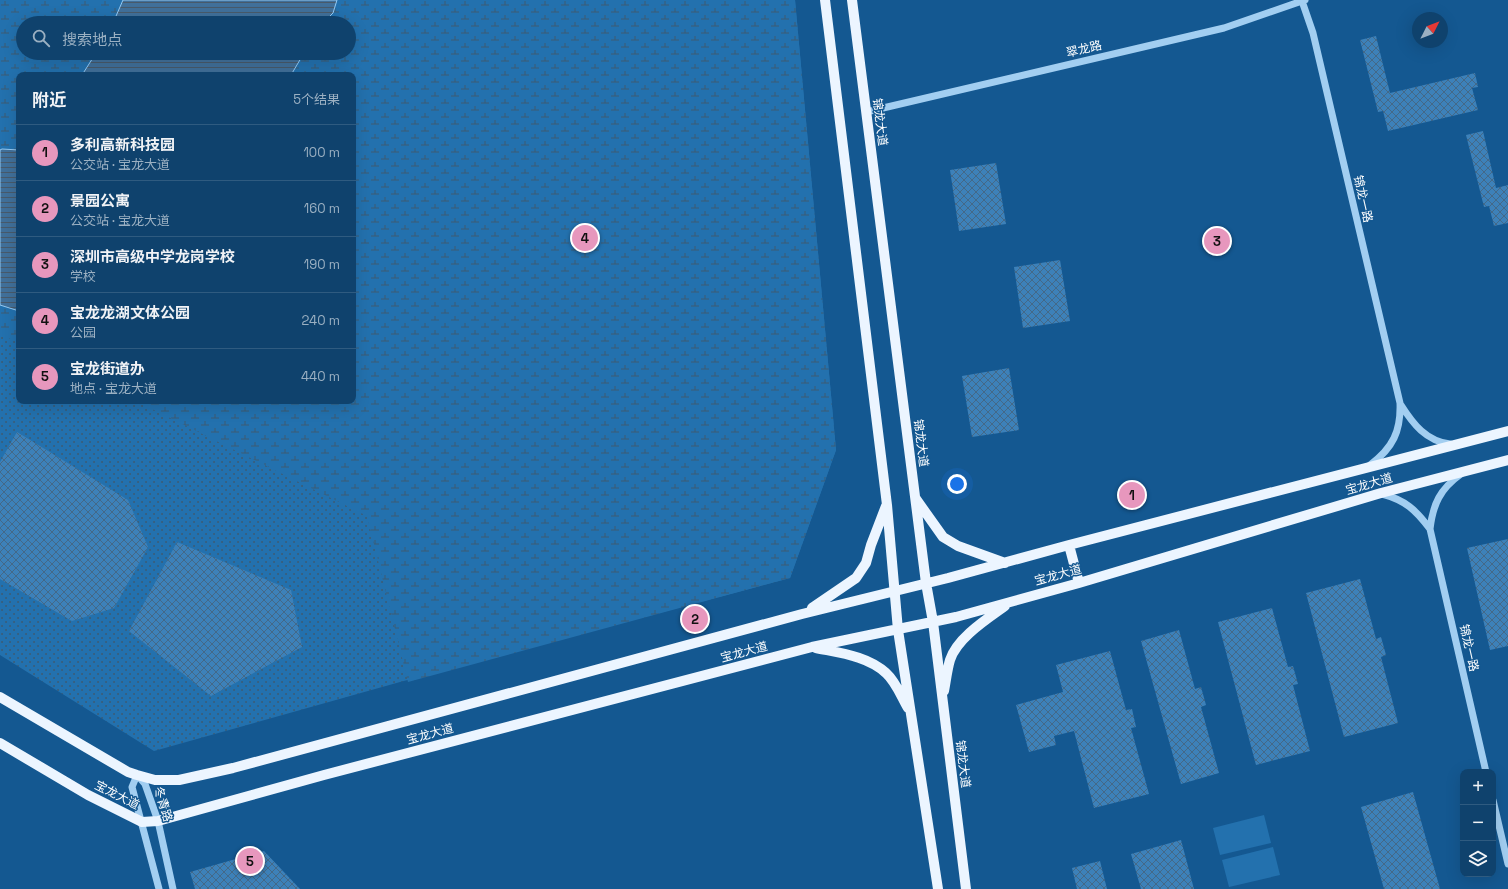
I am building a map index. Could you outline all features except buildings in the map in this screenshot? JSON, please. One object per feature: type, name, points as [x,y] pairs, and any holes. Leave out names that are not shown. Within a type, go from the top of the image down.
[{"type":"main road","points":[[825,0],[887,505],[898,630],[938,889]]},
{"type":"main road","name":"锦龙大道","points":[[852,0],[926,583],[933,622],[966,889]]},
{"type":"main road","name":"宝龙大道","points":[[0,697],[128,772],[155,780],[179,780],[233,768],[802,614],[948,578],[1508,431]]},
{"type":"main road","name":"宝龙大道","points":[[0,743],[88,795],[142,822],[158,821],[324,775],[812,647],[898,630],[1010,602],[1381,494],[1508,460]]},
{"type":"main road","points":[[915,497],[943,537],[958,546],[1005,563]]},
{"type":"main road","points":[[802,614],[824,601],[856,578],[866,563],[871,545],[887,505]]},
{"type":"main road","points":[[1069,545],[1079,583]]},
{"type":"main road","points":[[942,703],[950,660],[958,646],[991,616],[1010,602]]},
{"type":"main road","points":[[812,647],[854,656],[874,664],[887,674],[897,688],[911,714]]},
{"type":"street","name":"翠龙路","points":[[866,112],[1224,28],[1304,1]]},
{"type":"street","name":"锦龙一路","points":[[1304,1],[1313,33],[1400,403],[1400,418],[1397,433],[1389,448],[1379,458],[1365,468]]},
{"type":"street","name":"锦龙一路","points":[[1400,403],[1417,428],[1440,443],[1454,445]]},
{"type":"street","name":"锦龙一路","points":[[1466,471],[1451,481],[1439,495],[1432,512],[1430,529],[1485,769]]},
{"type":"street","name":"锦龙一路","points":[[1381,494],[1397,498],[1409,506],[1421,517],[1430,529]]},
{"type":"street","name":"冬青路","points":[[137,774],[145,784],[158,821],[173,889]]},
{"type":"street","name":"冬青路","points":[[137,774],[132,788],[159,889]]},
{"type":"street","points":[[1494,805],[1508,864]]},
{"type":"green space","points":[[0,0],[795,0],[836,450],[790,578],[400,682],[154,751],[0,655]]},
{"type":"green space","points":[[0,0],[123,0],[116,16],[16,16],[16,60],[92,60],[84,72],[16,72],[16,150],[0,150]]},
{"type":"green space","points":[[337,0],[795,0],[836,450],[790,578],[408,682],[367,516],[142,404],[356,404],[356,72],[293,72],[300,60],[356,60],[356,16],[330,16],[333,13]]},
{"type":"green space","points":[[0,305],[16,310],[16,342],[0,334]]},
{"type":"green space","points":[[1264,815],[1271,843],[1220,855],[1213,828]]},
{"type":"green space","points":[[1273,847],[1280,875],[1229,887],[1222,860]]},
{"type":"shaded area","points":[[123,0],[337,0],[333,13],[330,16],[116,16]]},
{"type":"shaded area","points":[[92,60],[300,60],[293,72],[84,72]]},
{"type":"shaded area","points":[[0,150],[16,150],[16,310],[0,305]]},
{"type":"place","name":"宝龙龙湖文体公园","points":[[585,238]]},
{"type":"place","name":"深圳市高级中学龙岗学校","points":[[1217,241]]},
{"type":"place","name":"多利高新科技园","points":[[1132,495]]},
{"type":"place","name":"景园公寓","points":[[695,619]]},
{"type":"place","name":"宝龙街道办","points":[[250,861]]}]
